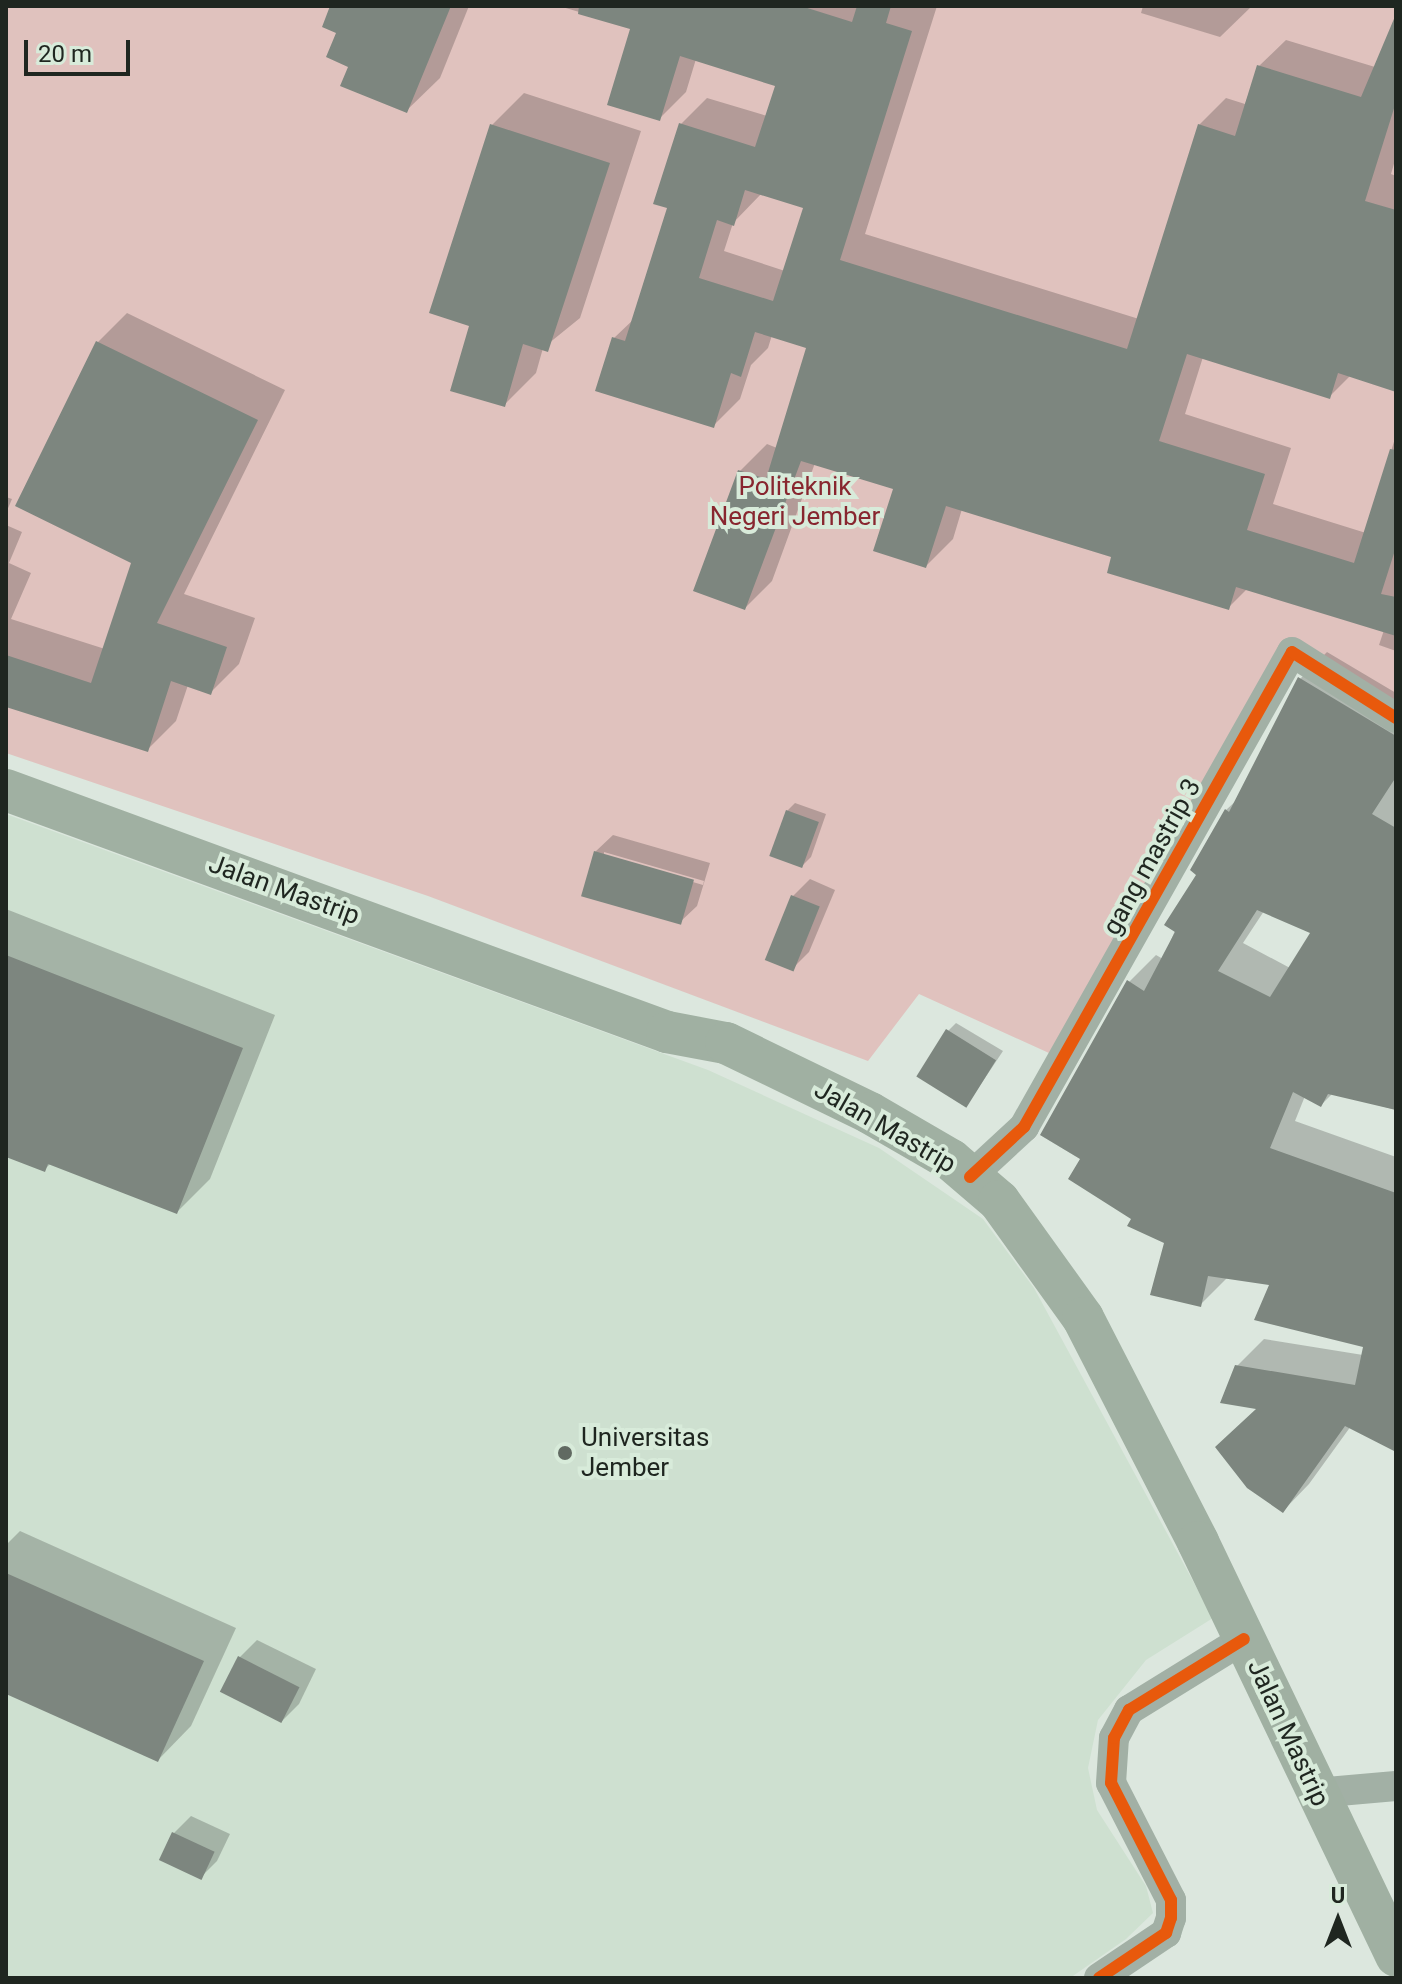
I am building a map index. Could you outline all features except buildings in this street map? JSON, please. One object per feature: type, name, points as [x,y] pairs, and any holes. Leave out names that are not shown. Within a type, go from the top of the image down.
[{"type":"main road","name":"Jalan Mastrip","points":[[6,790],[667,1032],[726,1043],[870,1113],[970,1177],[1007,1211],[1083,1318],[1227,1648],[1316,1793],[1396,1956]]},
{"type":"street","name":"gang mastrip 3","points":[[970,1177],[1024,1127],[1292,652],[1396,718]]},
{"type":"street","points":[[1099,1978],[1166,1933],[1171,1918],[1171,1900],[1111,1783],[1114,1738],[1129,1710],[1227,1648]]},
{"type":"street","points":[[1316,1793],[1396,1786]]},
{"type":"shaded area","name":"Universitas Jember","points":[[6,814],[708,1070],[879,1148],[983,1219],[1034,1288],[1213,1618],[1146,1660],[1098,1720],[1088,1768],[1097,1810],[1146,1886],[1153,1913],[1126,1939],[1070,1978],[6,1978]]},
{"type":"green space","name":"Politeknik Negeri Jember","points":[[6,6],[1396,6],[1396,712],[1289,643],[1049,1053],[919,994],[868,1061],[428,896],[6,753]]},
{"type":"cycle path","points":[[970,1177],[1024,1127],[1292,652],[1396,718]]},
{"type":"cycle path","points":[[1099,1978],[1166,1933],[1171,1918],[1171,1900],[1111,1783],[1114,1738],[1129,1710],[1244,1639]]},
{"type":"place","name":"Universitas Jember","points":[[565,1453]]}]
